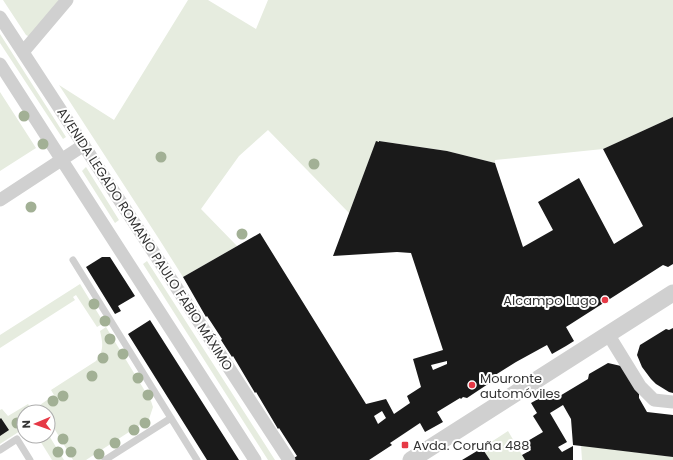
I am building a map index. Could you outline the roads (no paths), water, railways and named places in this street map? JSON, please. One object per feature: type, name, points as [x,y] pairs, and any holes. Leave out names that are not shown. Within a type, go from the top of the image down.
[{"type":"street","points":[[23,52],[67,0]]},
{"type":"street","name":"AVENIDA LEGADO ROMANO PAULO FABIO MÁXIMO","points":[[0,17],[289,460]]},
{"type":"street","name":"AVENIDA LEGADO ROMANO PAULO FABIO MÁXIMO","points":[[0,64],[255,460]]},
{"type":"street","points":[[0,200],[84,145]]},
{"type":"street","points":[[411,460],[673,293]]},
{"type":"street","points":[[608,334],[640,386],[654,400],[673,402]]},
{"type":"lane","points":[[73,260],[197,460]]},
{"type":"lane","points":[[105,460],[171,418]]},
{"type":"lane","points":[[0,450],[17,439],[30,460]]},
{"type":"place","name":"Alcampo Lugo","points":[[605,300]]},
{"type":"place","name":"Mouronte automóviles","points":[[472,385]]},
{"type":"place","name":"Avda. Coruña 488","points":[[405,445]]}]
